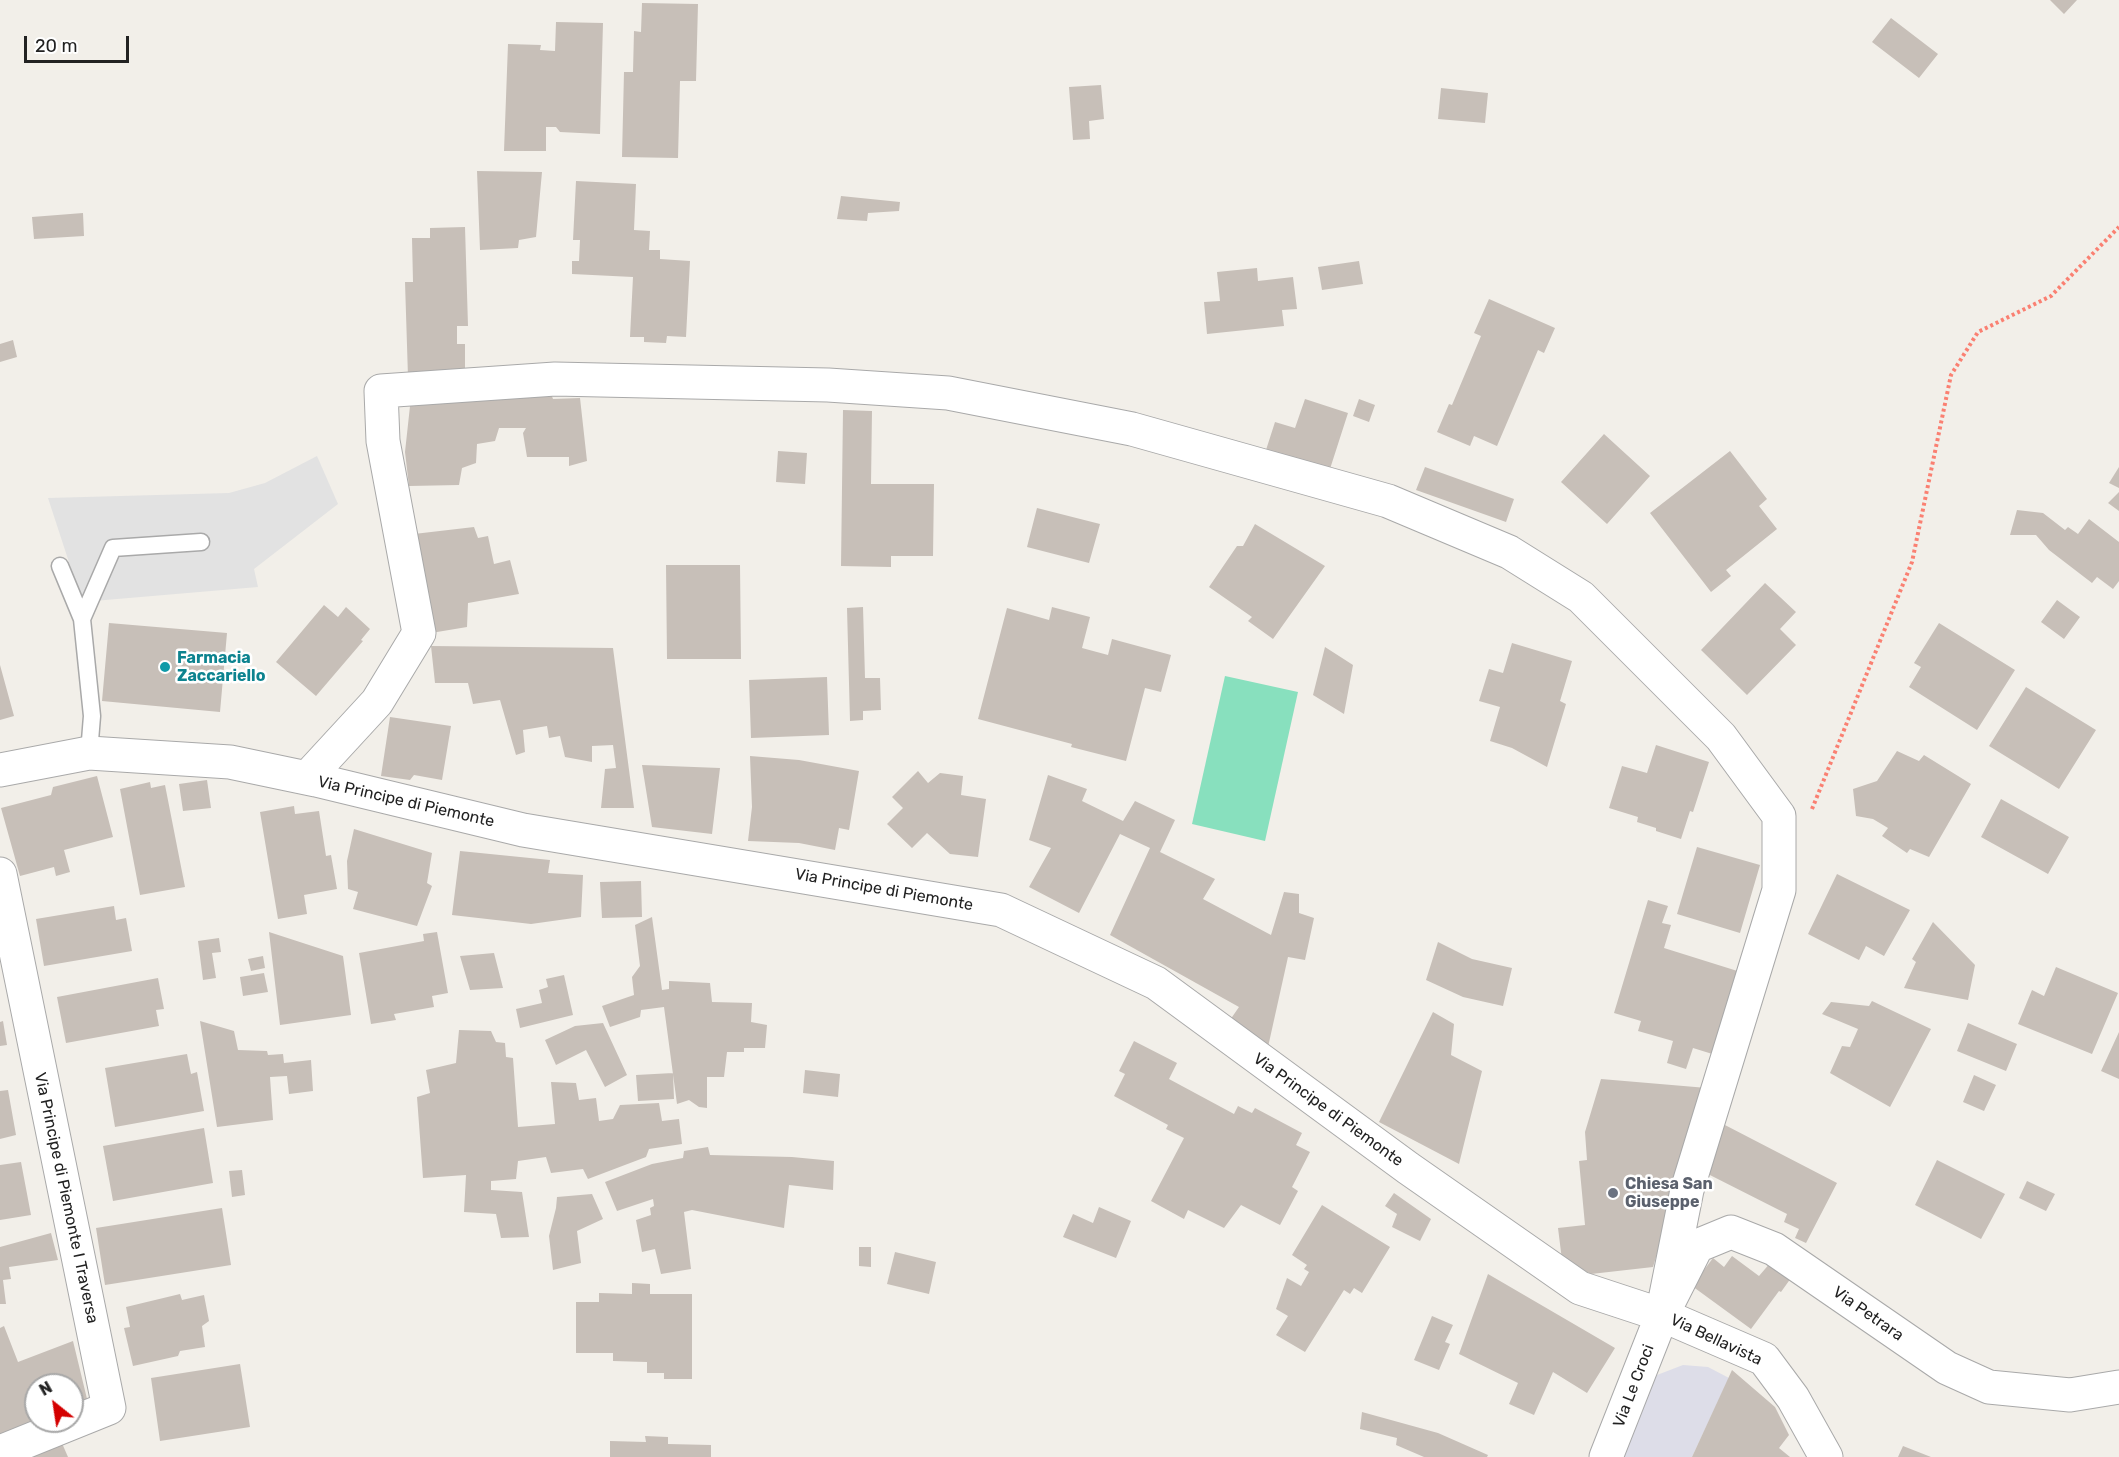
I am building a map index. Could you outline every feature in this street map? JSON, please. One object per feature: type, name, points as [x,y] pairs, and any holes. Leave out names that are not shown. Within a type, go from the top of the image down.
[{"type":"street","points":[[307,778],[377,702],[419,633],[383,441],[381,390],[555,379],[828,385],[948,393],[1132,429],[1388,501],[1509,552],[1581,597],[1721,737],[1779,816],[1779,890],[1687,1190],[1662,1315]]},
{"type":"street","name":"Via Principe di Piemonte","points":[[0,770],[90,753],[230,762],[307,778],[523,830],[1001,910],[1156,983],[1408,1168],[1580,1288],[1662,1315]]},
{"type":"street","name":"Via Principe di Piemonte I Traversa","points":[[0,874],[109,1408],[0,1452]]},
{"type":"street","name":"Via Petrara","points":[[1662,1315],[1697,1246],[1731,1232],[1774,1249],[1947,1368],[1989,1387],[2070,1395],[2119,1387]]},
{"type":"street","name":"Via Le Croci","points":[[1606,1457],[1662,1315]]},
{"type":"street","name":"Via Bellavista","points":[[1662,1315],[1764,1359],[1793,1398],[1826,1457]]},
{"type":"lane","points":[[82,619],[113,548],[201,542]]},
{"type":"lane","points":[[60,566],[82,619],[92,716],[90,753]]},
{"type":"path","points":[[1810,814],[1912,562],[1951,375],[1978,332],[2051,296],[2119,227]]},
{"type":"green space","points":[[1225,676],[1298,692],[1265,841],[1192,824]]},
{"type":"shaded area","points":[[317,456],[338,504],[254,569],[258,587],[82,602],[48,498],[229,493],[265,483]]},
{"type":"shaded area","points":[[1683,1365],[1708,1367],[1729,1378],[1692,1457],[1613,1457],[1657,1375]]},
{"type":"building","points":[[2050,0],[2077,0],[2064,14]]},
{"type":"building","points":[[642,3],[698,4],[696,81],[680,81],[678,158],[622,157],[624,72],[633,72],[634,31],[641,32]]},
{"type":"building","points":[[1891,18],[1938,54],[1919,78],[1872,42]]},
{"type":"building","points":[[556,22],[603,23],[600,134],[560,132],[556,127],[546,127],[546,151],[504,151],[508,44],[541,45],[540,50],[555,51]]},
{"type":"building","points":[[1101,85],[1104,119],[1089,121],[1090,139],[1073,140],[1069,87]]},
{"type":"building","points":[[1441,88],[1488,93],[1485,123],[1438,119]]},
{"type":"building","points":[[477,171],[542,172],[536,237],[519,240],[518,248],[480,250]]},
{"type":"building","points":[[576,181],[636,184],[634,230],[650,231],[649,250],[660,250],[660,259],[690,261],[686,337],[667,336],[666,343],[644,342],[644,337],[630,337],[633,277],[572,274],[572,261],[579,261],[580,240],[573,240]]},
{"type":"building","points":[[841,196],[900,202],[899,211],[868,213],[867,221],[837,219]]},
{"type":"building","points":[[83,213],[84,236],[34,239],[32,217]]},
{"type":"building","points":[[465,227],[468,326],[457,326],[457,344],[465,344],[465,376],[408,377],[405,282],[413,282],[412,238],[430,238],[430,228]]},
{"type":"building","points":[[1359,261],[1363,284],[1322,290],[1318,267]]},
{"type":"building","points":[[1257,268],[1258,281],[1293,277],[1297,309],[1282,310],[1284,326],[1207,334],[1204,302],[1220,301],[1217,272]]},
{"type":"building","points":[[1489,299],[1555,328],[1544,353],[1538,350],[1497,446],[1474,436],[1470,446],[1437,432],[1449,404],[1452,405],[1481,336],[1474,333]]},
{"type":"building","points":[[13,340],[17,357],[0,362],[0,344]]},
{"type":"building","points":[[550,391],[553,399],[580,398],[587,461],[569,466],[569,457],[527,457],[523,433],[526,428],[499,428],[495,441],[477,444],[476,463],[462,468],[459,485],[409,486],[405,452],[411,397]]},
{"type":"building","points":[[1305,399],[1348,413],[1329,472],[1266,450],[1275,422],[1295,428]]},
{"type":"building","points":[[1359,399],[1375,405],[1369,422],[1353,416]]},
{"type":"building","points":[[843,410],[872,411],[871,484],[934,484],[933,556],[891,556],[891,567],[841,566]]},
{"type":"building","points":[[1604,434],[1650,476],[1607,524],[1561,482]]},
{"type":"building","points":[[778,451],[807,453],[805,484],[776,482]]},
{"type":"building","points":[[1730,451],[1767,499],[1759,506],[1777,529],[1726,570],[1731,576],[1711,592],[1650,513]]},
{"type":"building","points":[[1425,467],[1514,499],[1506,522],[1416,490]]},
{"type":"building","points":[[2119,467],[2119,488],[2109,483]]},
{"type":"building","points":[[2119,492],[2119,511],[2108,503]]},
{"type":"building","points":[[1037,508],[1100,524],[1089,563],[1027,547]]},
{"type":"building","points":[[2017,510],[2043,513],[2065,530],[2068,527],[2078,534],[2089,519],[2119,542],[2119,581],[2113,589],[2097,577],[2092,583],[2049,550],[2036,535],[2010,535]]},
{"type":"building","points":[[1255,524],[1325,566],[1273,639],[1248,621],[1252,617],[1209,587],[1237,546],[1243,546]]},
{"type":"building","points":[[474,527],[478,538],[488,536],[494,564],[510,560],[519,594],[468,603],[467,627],[431,633],[414,534]]},
{"type":"building","points":[[666,565],[740,565],[741,659],[667,659]]},
{"type":"building","points":[[1765,583],[1796,612],[1780,629],[1796,645],[1747,695],[1701,650]]},
{"type":"building","points":[[2057,600],[2080,617],[2064,639],[2041,622]]},
{"type":"building","points":[[324,605],[338,617],[346,607],[370,629],[361,640],[363,641],[316,696],[276,662]]},
{"type":"building","points":[[863,607],[865,678],[880,678],[881,710],[863,711],[863,720],[850,721],[847,608]]},
{"type":"building","points":[[1052,607],[1090,617],[1082,648],[1108,655],[1112,639],[1171,655],[1161,692],[1145,688],[1126,761],[978,719],[1007,608],[1049,620]]},
{"type":"building","name":"Farmacia Zaccariello","points":[[109,623],[227,633],[220,712],[102,701]]},
{"type":"building","points":[[1939,623],[2015,670],[1977,730],[1909,687],[1921,667],[1914,663]]},
{"type":"building","points":[[1512,643],[1572,661],[1560,701],[1566,704],[1547,767],[1512,748],[1490,741],[1500,707],[1479,701],[1489,669],[1503,673]]},
{"type":"building","points":[[431,646],[613,648],[634,808],[601,808],[605,769],[616,768],[613,745],[592,746],[592,762],[565,757],[560,736],[549,738],[547,726],[523,730],[525,752],[516,755],[500,700],[473,704],[468,683],[435,683]]},
{"type":"building","points":[[1325,647],[1353,665],[1344,714],[1313,695]]},
{"type":"building","points":[[0,665],[14,716],[0,720]]},
{"type":"building","points":[[827,677],[829,735],[751,738],[749,680]]},
{"type":"building","points":[[2026,687],[2096,730],[2059,789],[1989,746]]},
{"type":"building","points":[[390,717],[451,726],[442,780],[414,775],[410,780],[381,776]]},
{"type":"building","points":[[1656,745],[1709,762],[1693,812],[1690,811],[1681,839],[1637,822],[1638,817],[1609,808],[1622,766],[1647,773]]},
{"type":"building","points":[[1897,751],[1919,761],[1924,755],[1971,784],[1929,857],[1910,849],[1907,853],[1882,836],[1888,828],[1873,819],[1856,816],[1853,789],[1877,781]]},
{"type":"building","points":[[750,756],[799,760],[859,771],[849,830],[839,828],[835,850],[799,843],[748,841],[752,807]]},
{"type":"building","points":[[642,765],[720,768],[712,834],[652,827]]},
{"type":"building","points":[[918,771],[928,783],[940,773],[963,776],[961,795],[986,799],[978,857],[950,854],[927,833],[912,848],[887,824],[903,808],[892,797]]},
{"type":"building","points":[[1048,775],[1087,789],[1082,801],[1123,821],[1135,801],[1175,820],[1160,852],[1215,879],[1203,899],[1271,935],[1284,892],[1299,894],[1299,913],[1314,918],[1305,960],[1288,957],[1268,1047],[1230,1020],[1239,1007],[1110,935],[1150,848],[1120,834],[1079,913],[1029,887],[1051,848],[1029,840]]},
{"type":"building","points":[[97,776],[113,837],[64,850],[70,872],[56,876],[54,867],[20,876],[1,808],[51,795],[53,787]]},
{"type":"building","points":[[207,780],[211,808],[183,811],[179,784]]},
{"type":"building","points":[[150,782],[151,788],[165,785],[185,887],[140,895],[120,789]]},
{"type":"building","points":[[2001,799],[2069,837],[2048,874],[1981,837]]},
{"type":"building","points":[[294,806],[295,814],[319,811],[326,856],[331,855],[337,889],[304,895],[307,914],[278,919],[260,812]]},
{"type":"building","points":[[354,829],[432,853],[427,883],[432,886],[417,926],[353,909],[358,892],[348,889],[347,861]]},
{"type":"building","points":[[1697,847],[1760,865],[1740,933],[1677,914]]},
{"type":"building","points":[[460,851],[550,860],[548,873],[583,875],[581,917],[531,924],[452,915]]},
{"type":"building","points":[[1837,874],[1910,910],[1884,956],[1866,946],[1859,960],[1808,934]]},
{"type":"building","points":[[641,881],[642,917],[602,918],[600,882]]},
{"type":"building","points":[[1648,900],[1668,906],[1662,923],[1671,925],[1664,948],[1747,974],[1722,1057],[1693,1048],[1686,1069],[1667,1063],[1673,1041],[1638,1031],[1641,1021],[1614,1013]]},
{"type":"building","points":[[114,906],[116,920],[126,918],[132,951],[44,966],[36,919]]},
{"type":"building","points":[[652,917],[662,990],[669,989],[669,981],[710,983],[712,1002],[752,1003],[751,1022],[767,1025],[765,1048],[744,1048],[744,1052],[727,1052],[724,1077],[707,1077],[707,1108],[699,1107],[689,1100],[677,1104],[664,1007],[641,1010],[640,1017],[610,1027],[602,1006],[634,995],[632,977],[640,966],[635,925]]},
{"type":"building","points":[[1933,922],[1975,965],[1968,1000],[1904,988],[1916,962],[1912,959]]},
{"type":"building","points":[[269,932],[343,956],[351,1015],[280,1025]]},
{"type":"building","points":[[437,932],[448,993],[432,996],[434,1007],[394,1014],[396,1020],[371,1024],[359,953],[424,941],[423,934]]},
{"type":"building","points":[[219,938],[221,952],[212,953],[216,978],[203,980],[198,941]]},
{"type":"building","points":[[1438,942],[1472,959],[1512,968],[1503,1006],[1463,997],[1426,980]]},
{"type":"building","points":[[494,953],[503,988],[470,990],[460,956]]},
{"type":"building","points":[[263,956],[265,968],[251,971],[248,959]]},
{"type":"building","points":[[2056,967],[2118,993],[2092,1054],[2018,1024],[2032,990],[2044,996]]},
{"type":"building","points":[[264,973],[268,992],[243,996],[240,977]]},
{"type":"building","points":[[564,975],[573,1015],[520,1028],[516,1009],[542,1003],[539,990],[548,987],[546,979]]},
{"type":"building","points":[[158,978],[164,1009],[156,1010],[159,1026],[66,1043],[57,997]]},
{"type":"building","points":[[1872,1001],[1931,1029],[1890,1107],[1830,1073],[1842,1046],[1850,1047],[1858,1029],[1822,1014],[1831,1002],[1869,1006]]},
{"type":"building","points":[[1433,1012],[1454,1024],[1451,1055],[1482,1071],[1459,1164],[1379,1122]]},
{"type":"building","points":[[3,1021],[7,1045],[0,1046],[0,1022]]},
{"type":"building","points":[[200,1021],[234,1031],[238,1050],[267,1051],[268,1055],[283,1054],[284,1063],[311,1060],[313,1091],[289,1094],[287,1076],[270,1077],[273,1120],[217,1127]]},
{"type":"building","points":[[603,1023],[627,1075],[605,1087],[586,1050],[556,1065],[545,1040],[575,1026]]},
{"type":"building","points":[[1968,1023],[2017,1044],[2006,1071],[1957,1051]]},
{"type":"building","points":[[459,1030],[491,1031],[496,1042],[505,1043],[506,1057],[513,1058],[518,1127],[555,1124],[551,1082],[576,1083],[579,1100],[596,1098],[599,1121],[613,1119],[620,1105],[659,1103],[662,1121],[679,1119],[682,1144],[649,1149],[646,1157],[588,1179],[583,1169],[551,1173],[546,1157],[518,1161],[516,1179],[491,1181],[491,1190],[522,1192],[529,1237],[501,1238],[496,1214],[464,1212],[466,1175],[423,1178],[417,1097],[430,1093],[426,1070],[456,1063]]},
{"type":"building","points":[[2119,1032],[2119,1079],[2101,1071]]},
{"type":"building","points":[[1134,1041],[1177,1063],[1169,1079],[1234,1114],[1238,1106],[1252,1113],[1255,1108],[1302,1133],[1296,1145],[1310,1152],[1292,1187],[1298,1191],[1280,1225],[1241,1205],[1224,1228],[1188,1210],[1184,1219],[1151,1201],[1184,1138],[1166,1129],[1168,1125],[1114,1096],[1125,1074],[1119,1071]]},
{"type":"building","points":[[187,1054],[191,1074],[197,1072],[204,1111],[115,1127],[105,1068]]},
{"type":"building","points":[[805,1070],[840,1074],[838,1097],[803,1093]]},
{"type":"building","points":[[673,1073],[674,1099],[638,1101],[636,1075]]},
{"type":"building","points":[[1974,1075],[1996,1085],[1984,1111],[1963,1102]]},
{"type":"building","points":[[1601,1079],[1707,1088],[1653,1267],[1591,1274],[1562,1260],[1558,1228],[1585,1225],[1579,1161],[1587,1160],[1585,1132]]},
{"type":"building","points":[[8,1090],[16,1135],[0,1139],[0,1091]]},
{"type":"building","points":[[1723,1124],[1837,1183],[1806,1243],[1795,1238],[1799,1229],[1784,1222],[1787,1214],[1700,1170]]},
{"type":"building","points":[[204,1128],[213,1183],[113,1201],[103,1146]]},
{"type":"building","points":[[708,1147],[710,1155],[792,1157],[834,1161],[833,1190],[789,1185],[784,1228],[692,1210],[684,1212],[691,1269],[661,1274],[655,1249],[642,1252],[636,1220],[651,1215],[650,1208],[654,1206],[653,1199],[617,1211],[605,1182],[652,1164],[683,1158],[684,1151]]},
{"type":"building","points":[[1937,1160],[2005,1194],[1981,1239],[1915,1205]]},
{"type":"building","points":[[21,1162],[31,1215],[0,1220],[0,1165]]},
{"type":"building","points":[[242,1170],[245,1195],[232,1197],[229,1171]]},
{"type":"building","points":[[2027,1181],[2055,1194],[2046,1211],[2019,1198]]},
{"type":"building","points":[[1394,1193],[1431,1219],[1420,1241],[1392,1227],[1397,1214],[1385,1206]]},
{"type":"building","points":[[592,1194],[603,1219],[577,1231],[581,1263],[553,1270],[549,1236],[557,1197]]},
{"type":"building","points":[[1322,1205],[1390,1247],[1362,1293],[1354,1288],[1350,1294],[1344,1290],[1305,1352],[1276,1335],[1288,1316],[1276,1309],[1287,1278],[1301,1286],[1309,1272],[1304,1269],[1307,1265],[1292,1255]]},
{"type":"building","points":[[1099,1207],[1131,1221],[1116,1258],[1063,1237],[1073,1214],[1093,1223]]},
{"type":"building","points":[[222,1208],[231,1265],[105,1285],[96,1228]]},
{"type":"building","points":[[51,1233],[58,1260],[9,1267],[11,1279],[3,1280],[6,1304],[0,1304],[0,1247]]},
{"type":"building","points":[[859,1247],[871,1247],[871,1267],[859,1266]]},
{"type":"building","points":[[895,1252],[936,1262],[929,1294],[887,1284]]},
{"type":"building","points":[[1732,1256],[1759,1276],[1771,1262],[1791,1278],[1751,1329],[1692,1286],[1713,1258],[1724,1267]]},
{"type":"building","points":[[1488,1274],[1615,1348],[1587,1393],[1553,1372],[1534,1415],[1509,1404],[1518,1383],[1459,1354]]},
{"type":"building","points":[[632,1283],[650,1284],[650,1294],[692,1294],[692,1379],[664,1379],[664,1373],[647,1373],[647,1362],[613,1361],[613,1353],[576,1353],[576,1302],[599,1302],[599,1293],[632,1294]]},
{"type":"building","points":[[180,1294],[182,1300],[204,1295],[209,1321],[202,1326],[205,1347],[180,1351],[178,1356],[133,1366],[124,1328],[130,1327],[126,1307]]},
{"type":"building","points":[[1432,1316],[1453,1325],[1445,1342],[1450,1344],[1439,1370],[1414,1360]]},
{"type":"building","points":[[4,1326],[18,1362],[73,1341],[81,1373],[24,1373],[24,1427],[0,1440],[0,1328]]},
{"type":"building","points":[[240,1364],[250,1427],[160,1441],[151,1378]]},
{"type":"building","points":[[1732,1370],[1775,1407],[1789,1435],[1779,1448],[1790,1457],[1692,1457]]},
{"type":"building","points":[[84,1386],[88,1403],[84,1405]]},
{"type":"building","points":[[1362,1412],[1438,1433],[1488,1455],[1487,1457],[1424,1457],[1396,1445],[1397,1438],[1360,1429]]},
{"type":"building","points":[[645,1436],[668,1437],[668,1444],[711,1445],[711,1457],[610,1457],[610,1441],[646,1442]]},
{"type":"building","points":[[61,1441],[68,1457],[22,1457]]},
{"type":"building","points":[[1903,1446],[1931,1457],[1898,1457]]},
{"type":"place","name":"Farmacia Zaccariello","points":[[165,667]]},
{"type":"place","name":"Chiesa San Giuseppe","points":[[1613,1193]]}]
